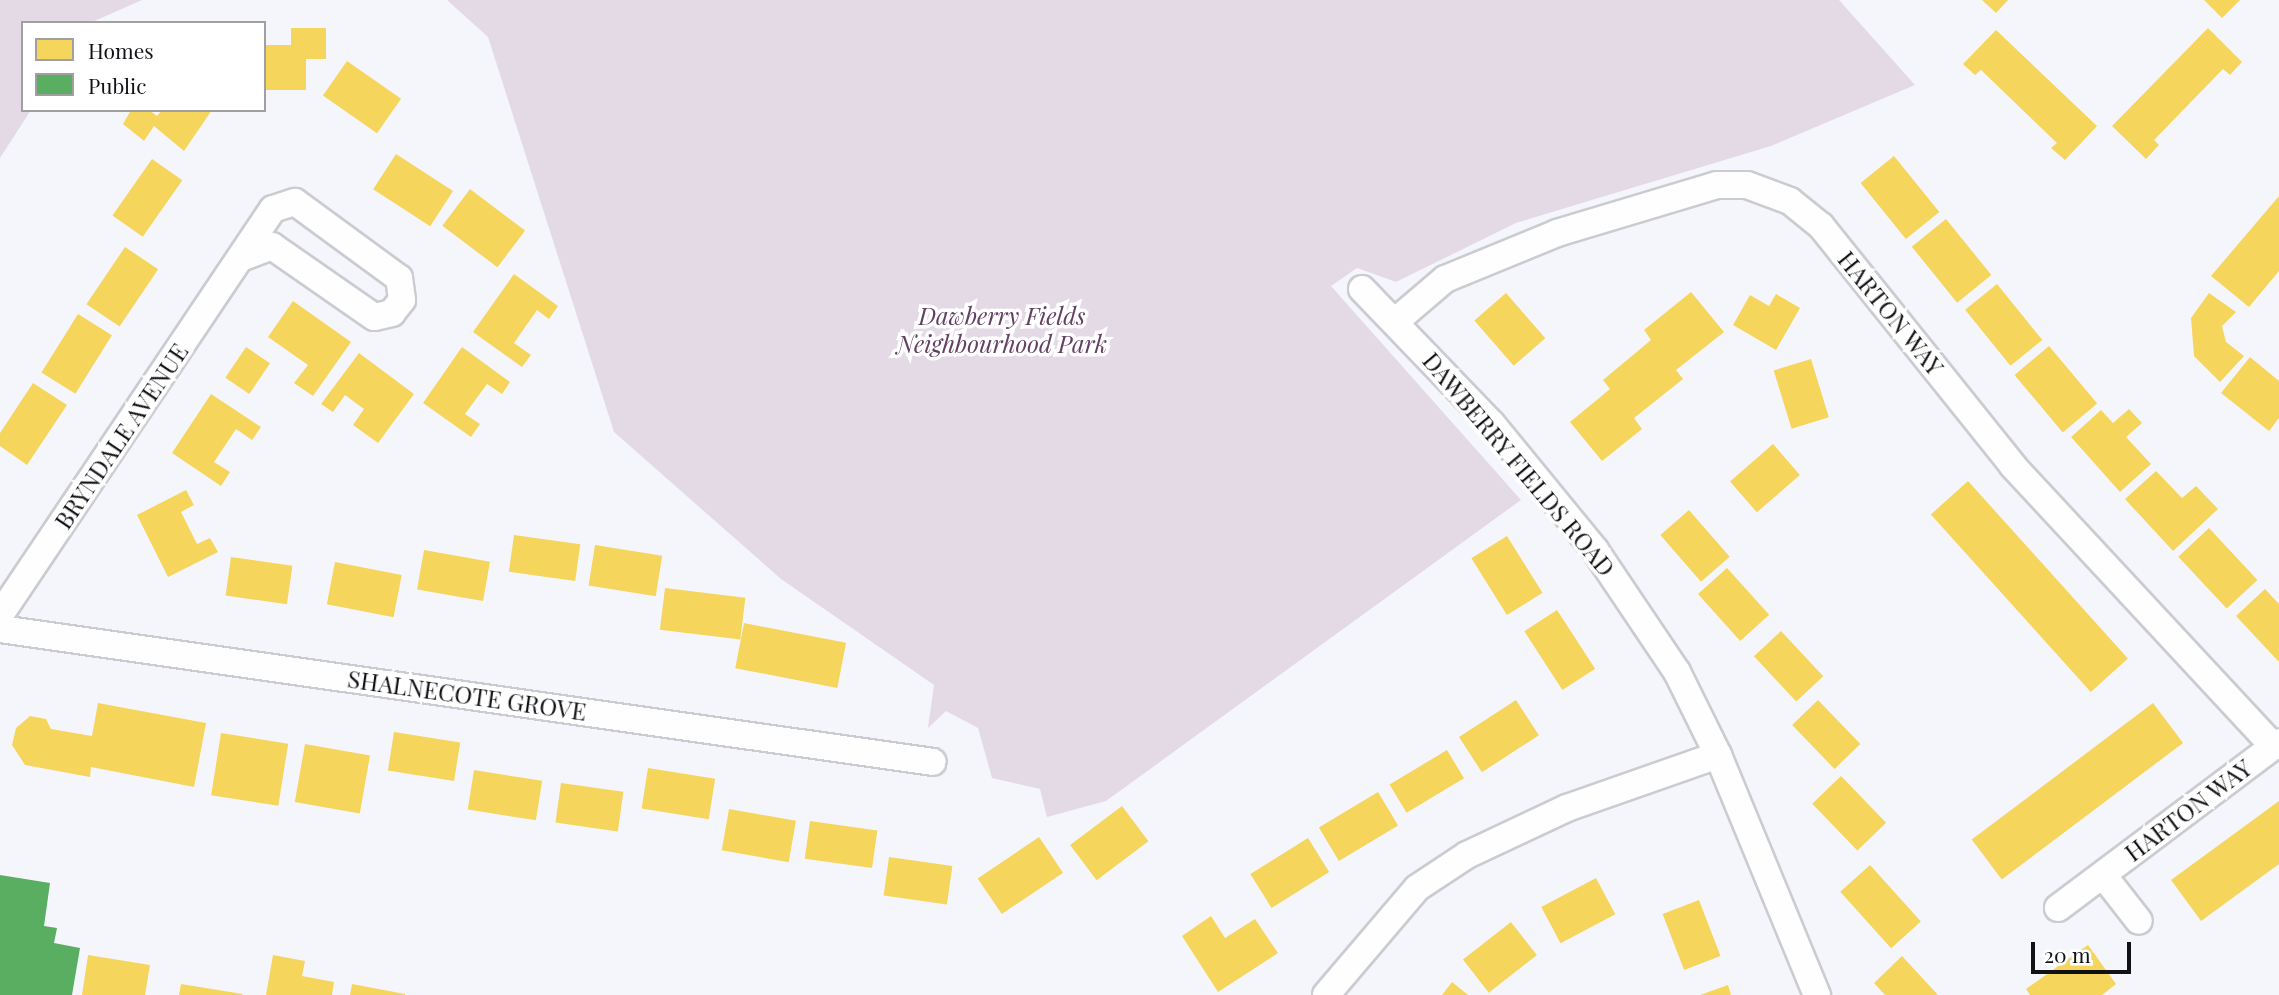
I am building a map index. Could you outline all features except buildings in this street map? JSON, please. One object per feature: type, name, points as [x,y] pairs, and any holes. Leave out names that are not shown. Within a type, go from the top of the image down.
[{"type":"street","name":"HARTON WAY","points":[[1397,320],[1445,279],[1557,233],[1717,185],[1746,186],[1790,201],[1821,226],[2013,466],[2276,744],[2058,908]]},
{"type":"street","name":"BRYNDALE AVENUE","points":[[0,615],[273,209],[295,202],[399,278],[402,300],[392,313],[373,317],[272,246],[243,257]]},
{"type":"street","name":"DAWBERRY FIELDS ROAD","points":[[1362,289],[1397,320],[1492,424],[1595,550],[1677,672],[1718,755],[1817,995]]},
{"type":"street","name":"SHALNECOTE GROVE","points":[[0,629],[933,762]]},
{"type":"street","points":[[1326,995],[1417,888],[1467,855],[1567,808],[1718,755]]},
{"type":"street","name":"HARTON WAY","points":[[2104,875],[2138,920]]},
{"type":"green space","points":[[0,0],[142,0],[95,21],[21,21],[21,112],[30,112],[0,158]]},
{"type":"green space","name":"Dawberry Fields Neighbourhood Park","points":[[447,0],[1839,0],[1915,85],[1771,146],[1516,223],[1396,282],[1357,268],[1331,286],[1521,500],[1106,801],[1047,817],[1040,789],[992,778],[978,728],[946,711],[928,728],[934,685],[781,579],[614,432],[488,37]]}]
